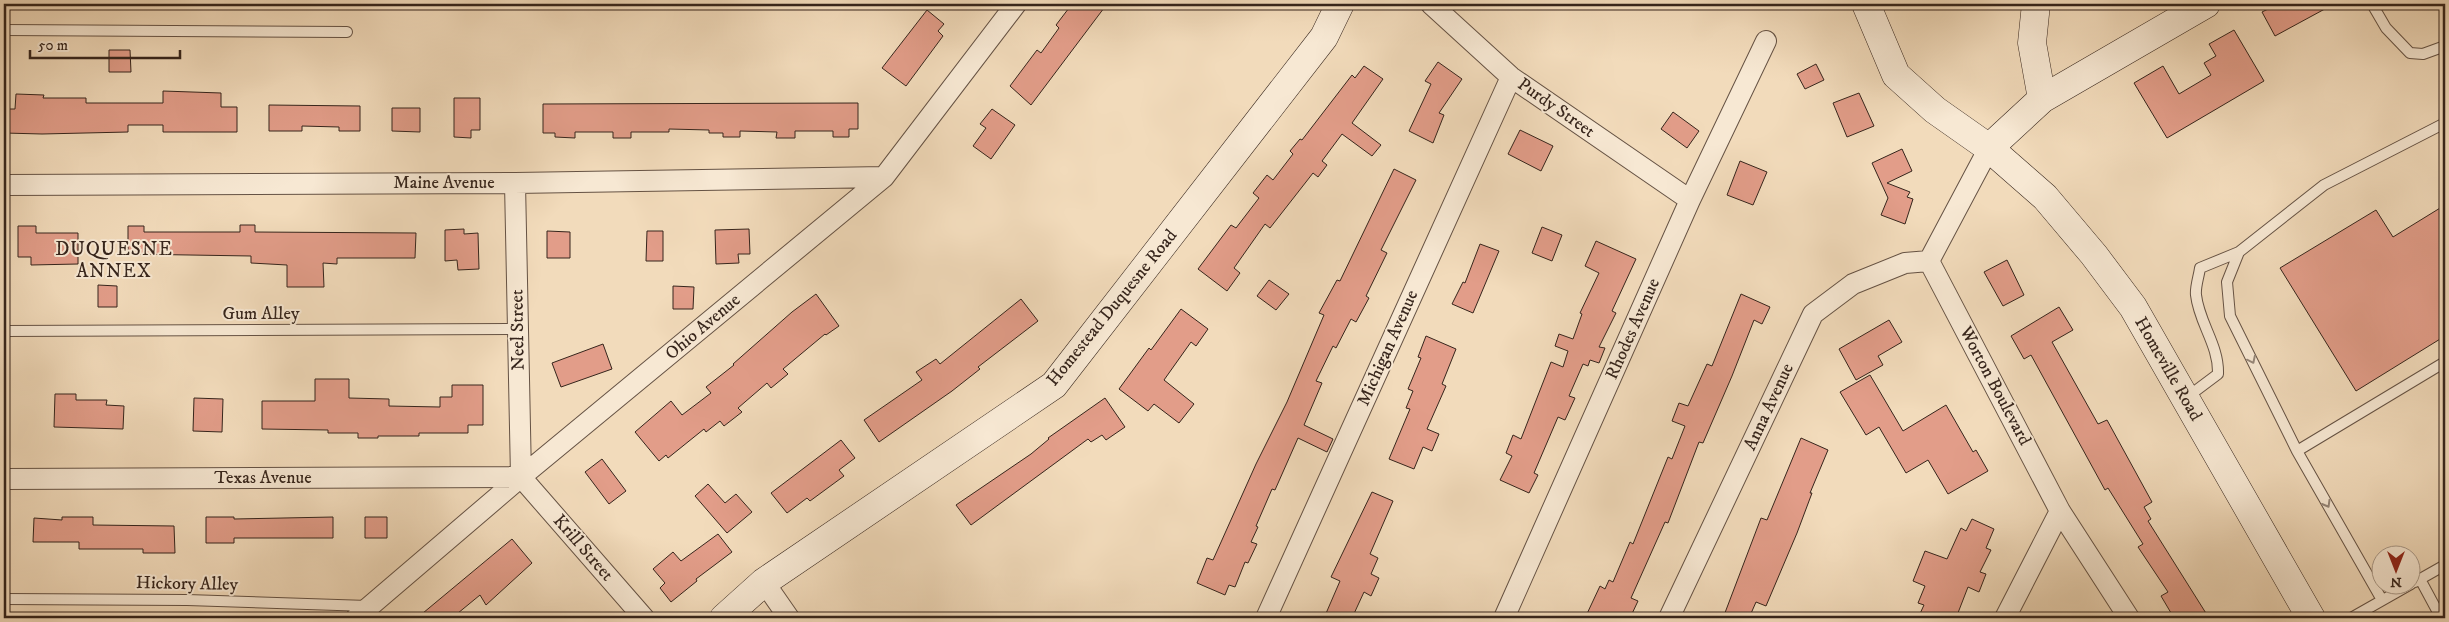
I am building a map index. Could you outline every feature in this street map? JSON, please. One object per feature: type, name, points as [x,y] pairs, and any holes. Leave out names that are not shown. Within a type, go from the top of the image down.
[{"type":"street","name":"Homestead Duquesne Road","points":[[724,618],[764,582],[1054,385],[1324,37],[1340,4]]},
{"type":"street","name":"Purdy Street","points":[[1431,4],[1511,77],[1690,200]]},
{"type":"street","points":[[1866,4],[1896,74],[1935,110],[1989,148]]},
{"type":"street","points":[[2036,4],[2032,43],[2042,99]]},
{"type":"street","points":[[1929,261],[1989,148],[2042,99],[2206,4]]},
{"type":"street","name":"Ohio Avenue","points":[[363,612],[522,477],[884,177],[1012,5]]},
{"type":"street","name":"Rhodes Avenue","points":[[1504,618],[1690,200],[1766,41]]},
{"type":"street","name":"Michigan Avenue","points":[[1266,618],[1511,77]]},
{"type":"street","name":"Homeville Road","points":[[1989,148],[2045,197],[2094,255],[2133,307],[2311,618]]},
{"type":"street","name":"Maine Avenue","points":[[4,185],[515,183],[884,177]]},
{"type":"street","name":"Neel Street","points":[[515,183],[522,477]]},
{"type":"street","name":"Worton Boulevard","points":[[1929,261],[2060,511],[2129,618]]},
{"type":"street","name":"Anna Avenue","points":[[1669,618],[1813,314],[1853,284],[1906,263],[1929,261]]},
{"type":"street","name":"Texas Avenue","points":[[4,479],[522,477]]},
{"type":"street","name":"Krill Street","points":[[522,477],[644,618]]},
{"type":"street","points":[[2006,618],[2060,511]]},
{"type":"street","points":[[764,582],[789,618]]},
{"type":"lane","points":[[2372,4],[2386,28],[2410,53],[2423,54],[2445,46]]},
{"type":"lane","points":[[4,30],[347,32]]},
{"type":"lane","points":[[2185,399],[2218,374],[2219,358],[2207,331],[2196,294],[2200,268],[2239,252],[2324,185],[2445,123]]},
{"type":"lane","points":[[2239,252],[2227,282],[2230,316],[2297,451],[2382,600]]},
{"type":"lane","name":"Gum Alley","points":[[4,331],[518,329]]},
{"type":"lane","points":[[2297,451],[2445,362]]},
{"type":"lane","points":[[2422,578],[2445,565]]},
{"type":"lane","points":[[2422,593],[2441,618]]},
{"type":"lane","points":[[2351,618],[2393,594]]},
{"type":"lane","name":"Hickory Alley","points":[[4,599],[187,600],[363,612]]},
{"type":"building","points":[[1072,4],[1107,4],[1031,105],[1010,86],[1037,50],[1041,53],[1059,28],[1056,25]]},
{"type":"building","points":[[2278,4],[2334,4],[2275,36],[2262,12]]},
{"type":"building","points":[[927,10],[944,24],[938,31],[943,36],[906,86],[882,68]]},
{"type":"building","points":[[2234,30],[2264,81],[2167,138],[2134,83],[2163,66],[2179,94],[2211,75],[2204,63],[2216,56],[2209,44]]},
{"type":"building","points":[[109,50],[130,50],[131,72],[109,72]]},
{"type":"building","points":[[1438,62],[1462,79],[1439,113],[1444,115],[1433,143],[1409,131],[1431,84],[1425,81]]},
{"type":"building","points":[[1816,64],[1824,80],[1805,89],[1797,74]]},
{"type":"building","points":[[1364,66],[1383,79],[1352,123],[1381,145],[1372,156],[1342,134],[1322,161],[1327,165],[1318,177],[1313,173],[1270,228],[1265,224],[1234,268],[1240,273],[1227,291],[1198,269],[1231,225],[1236,228],[1259,198],[1253,193],[1267,175],[1273,180],[1293,154],[1290,151],[1300,139],[1302,140],[1352,75],[1355,78]]},
{"type":"building","points":[[163,91],[221,93],[221,107],[237,107],[237,132],[163,132],[163,125],[128,125],[128,132],[4,133],[4,109],[15,109],[16,94],[44,95],[43,98],[86,98],[86,103],[163,103]]},
{"type":"building","points":[[1859,93],[1874,126],[1847,137],[1833,103]]},
{"type":"building","points":[[454,98],[480,98],[480,130],[471,130],[471,138],[454,137]]},
{"type":"building","points":[[858,103],[858,129],[849,129],[849,137],[833,137],[833,131],[795,131],[795,138],[776,138],[777,132],[740,131],[740,137],[723,137],[723,133],[709,133],[709,130],[669,129],[669,132],[631,132],[631,138],[613,138],[613,132],[575,132],[575,138],[555,137],[555,133],[543,133],[543,104]]},
{"type":"building","points":[[269,105],[360,106],[360,131],[339,131],[339,127],[302,126],[302,131],[269,131]]},
{"type":"building","points":[[392,108],[420,108],[420,132],[392,131]]},
{"type":"building","points":[[992,109],[1015,125],[991,159],[973,146],[986,128],[980,124]]},
{"type":"building","points":[[1673,112],[1699,131],[1687,148],[1661,129]]},
{"type":"building","points":[[1520,130],[1553,146],[1541,171],[1508,154]]},
{"type":"building","points":[[1902,149],[1912,171],[1887,183],[1910,192],[1907,197],[1913,199],[1905,224],[1881,215],[1888,198],[1872,163]]},
{"type":"building","points":[[1740,161],[1767,172],[1753,205],[1727,195]]},
{"type":"building","points":[[1394,169],[1416,180],[1381,250],[1387,253],[1366,296],[1369,298],[1356,322],[1351,319],[1336,348],[1333,346],[1316,381],[1322,383],[1304,425],[1333,439],[1327,452],[1298,438],[1275,490],[1272,489],[1256,526],[1258,527],[1251,542],[1257,544],[1248,563],[1245,562],[1235,587],[1229,585],[1225,595],[1197,583],[1207,558],[1213,560],[1256,464],[1287,402],[1324,315],[1319,313],[1337,280],[1340,281]]},
{"type":"building","points":[[2445,205],[2445,336],[2356,391],[2280,268],[2376,210],[2393,237]]},
{"type":"building","points":[[240,225],[255,225],[255,232],[416,233],[415,258],[337,258],[337,264],[323,263],[324,287],[287,287],[287,265],[251,263],[251,256],[128,254],[128,226],[144,226],[144,232],[240,232]]},
{"type":"building","points":[[18,226],[36,226],[36,233],[78,233],[78,264],[31,265],[31,257],[18,257]]},
{"type":"building","points":[[1542,227],[1562,235],[1552,261],[1532,253]]},
{"type":"building","points":[[464,229],[464,234],[478,233],[479,269],[458,270],[457,260],[445,261],[445,230]]},
{"type":"building","points":[[749,229],[750,254],[738,254],[739,263],[716,264],[715,230]]},
{"type":"building","points":[[547,231],[570,232],[570,258],[547,258]]},
{"type":"building","points":[[647,231],[663,231],[663,261],[646,261]]},
{"type":"building","points":[[1596,241],[1636,259],[1612,311],[1616,313],[1599,347],[1605,348],[1599,363],[1590,360],[1588,366],[1583,364],[1569,396],[1575,398],[1565,420],[1558,417],[1534,473],[1538,475],[1529,493],[1500,480],[1512,456],[1506,453],[1513,435],[1521,439],[1551,362],[1563,367],[1568,351],[1555,346],[1559,334],[1573,339],[1582,314],[1580,313],[1599,273],[1585,266]]},
{"type":"building","points":[[1480,244],[1499,251],[1473,313],[1452,304],[1463,282],[1465,283]]},
{"type":"building","points":[[2007,260],[2024,295],[2003,306],[1984,272]]},
{"type":"building","points":[[1269,280],[1289,294],[1276,310],[1257,296]]},
{"type":"building","points":[[98,285],[117,286],[117,307],[98,307]]},
{"type":"building","points":[[673,286],[694,287],[693,309],[673,309]]},
{"type":"building","points":[[816,294],[839,326],[825,334],[783,369],[788,374],[771,388],[767,383],[738,408],[742,412],[724,426],[720,421],[706,432],[704,429],[668,458],[666,455],[659,461],[635,432],[671,401],[682,415],[711,393],[706,387],[734,365],[792,312]]},
{"type":"building","points":[[1741,294],[1770,307],[1762,324],[1754,320],[1703,443],[1699,442],[1668,523],[1665,522],[1631,598],[1638,601],[1630,618],[1585,618],[1600,586],[1605,589],[1609,580],[1613,582],[1630,542],[1633,544],[1668,457],[1672,459],[1685,426],[1672,421],[1679,403],[1688,406],[1707,364],[1712,366]]},
{"type":"building","points":[[1021,299],[1038,321],[978,367],[980,369],[952,391],[879,442],[864,420],[922,380],[916,372],[936,359],[940,364]]},
{"type":"building","points":[[2059,307],[2073,330],[2052,342],[2098,424],[2107,420],[2152,502],[2144,507],[2151,519],[2148,521],[2209,618],[2174,618],[2161,596],[2168,592],[2138,547],[2143,544],[2108,488],[2105,490],[2031,355],[2024,359],[2011,336]]},
{"type":"building","points":[[1181,309],[1208,329],[1196,346],[1191,342],[1164,380],[1194,404],[1179,423],[1154,404],[1148,411],[1119,389]]},
{"type":"building","points":[[1889,320],[1902,342],[1878,356],[1883,365],[1856,380],[1839,349]]},
{"type":"building","points":[[1426,336],[1456,349],[1442,384],[1446,386],[1427,429],[1439,434],[1432,451],[1423,447],[1414,469],[1389,459],[1410,409],[1406,408],[1413,391],[1408,389],[1421,358],[1418,357]]},
{"type":"building","points":[[603,344],[612,369],[561,387],[552,363]]},
{"type":"building","points":[[1870,375],[1903,431],[1946,405],[1973,452],[1976,450],[1988,471],[1948,494],[1928,460],[1906,473],[1879,427],[1866,435],[1840,392]]},
{"type":"building","points":[[315,379],[349,379],[349,398],[389,399],[389,406],[440,407],[440,397],[452,397],[452,385],[483,385],[483,425],[468,425],[468,433],[419,433],[419,436],[378,436],[378,438],[358,438],[358,433],[328,433],[328,430],[262,429],[262,401],[315,401]]},
{"type":"building","points":[[55,394],[76,394],[76,400],[107,400],[106,405],[124,406],[123,429],[54,427]]},
{"type":"building","points":[[194,398],[223,399],[222,432],[193,431]]},
{"type":"building","points":[[1105,398],[1125,427],[1106,440],[1102,435],[1091,442],[1088,439],[971,525],[956,505],[1031,454],[1048,438]]},
{"type":"building","points":[[1801,438],[1828,450],[1810,493],[1812,493],[1797,533],[1766,606],[1756,602],[1749,618],[1723,618],[1761,518],[1767,520]]},
{"type":"building","points":[[841,440],[855,458],[839,470],[844,476],[810,501],[807,498],[787,513],[771,493]]},
{"type":"building","points":[[602,459],[626,491],[609,504],[585,472]]},
{"type":"building","points":[[708,484],[725,503],[736,494],[752,512],[727,533],[695,496]]},
{"type":"building","points":[[1372,492],[1393,501],[1370,554],[1378,558],[1371,574],[1379,578],[1371,596],[1364,592],[1352,618],[1324,618],[1340,581],[1331,577]]},
{"type":"building","points":[[62,517],[93,517],[93,525],[174,526],[175,553],[143,553],[143,549],[79,549],[79,542],[33,542],[34,518],[62,520]]},
{"type":"building","points":[[206,517],[234,517],[234,519],[333,517],[333,538],[234,538],[234,543],[206,543]]},
{"type":"building","points":[[365,517],[387,517],[387,538],[365,538]]},
{"type":"building","points":[[1972,519],[1994,529],[1986,548],[1991,550],[1980,572],[1986,574],[1979,592],[1968,587],[1956,618],[1918,618],[1924,605],[1918,603],[1925,586],[1913,581],[1925,551],[1947,559],[1961,528],[1966,531]]},
{"type":"building","points":[[718,534],[732,552],[696,579],[697,581],[671,602],[660,588],[665,583],[653,569],[673,552],[681,561]]},
{"type":"building","points":[[512,539],[532,563],[486,605],[480,595],[452,618],[417,618]]},
{"type":"district","name":"DUQUESNE ANNEX","points":[[114,260]]}]
